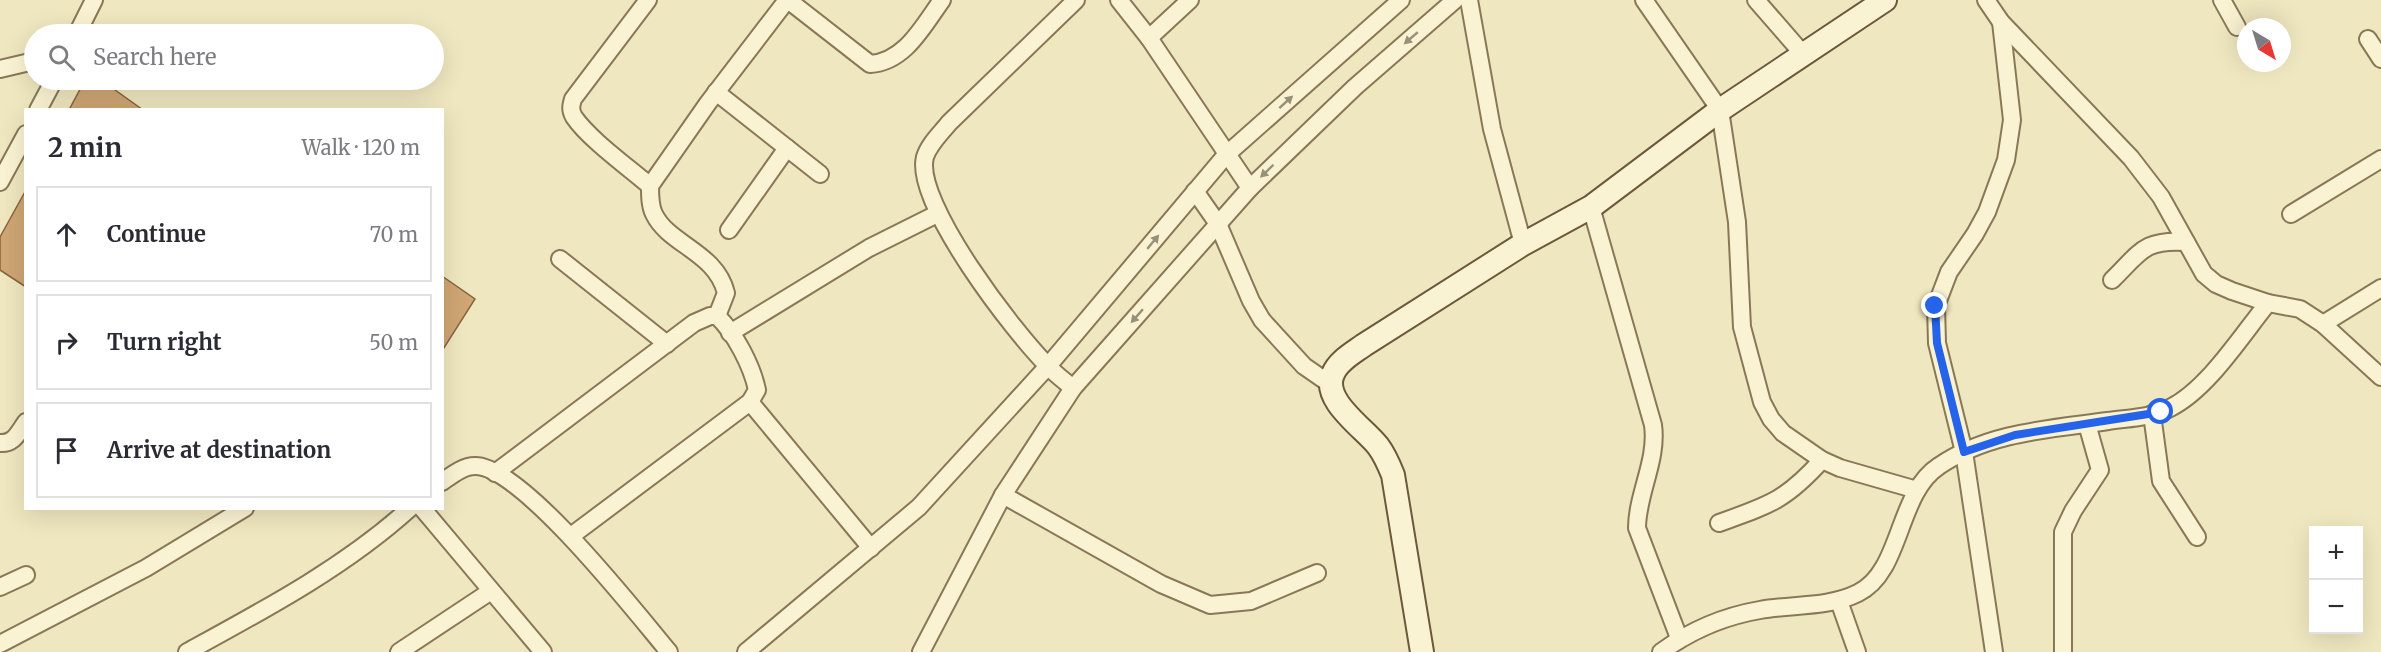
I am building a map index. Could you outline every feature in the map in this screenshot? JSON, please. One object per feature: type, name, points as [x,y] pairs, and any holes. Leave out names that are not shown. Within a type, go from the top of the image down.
[{"type":"street","points":[[82,24],[94,0]]},
{"type":"street","points":[[648,0],[611,45],[573,99],[570,107],[573,116],[584,128],[650,186],[655,215],[662,226],[704,258],[719,276],[726,293],[717,316]]},
{"type":"street","points":[[650,186],[716,92],[788,0],[870,64],[883,63],[908,46],[942,0]]},
{"type":"street","points":[[1073,388],[1048,366],[981,283],[937,214],[924,169],[925,157],[932,144],[949,123],[1076,0]]},
{"type":"street","points":[[1119,0],[1149,38],[1250,188]]},
{"type":"street","points":[[1149,38],[1190,0]]},
{"type":"street","points":[[746,652],[919,507],[1048,366],[1226,155],[1401,0]]},
{"type":"street","points":[[921,652],[1002,495],[1073,388],[1250,188],[1355,87],[1455,0]]},
{"type":"street","points":[[1469,0],[1492,129],[1523,244]]},
{"type":"street","points":[[1756,0],[1803,54]]},
{"type":"street","points":[[1330,384],[1340,364],[1364,345],[1523,244],[1591,207],[1720,110],[1885,0]]},
{"type":"street","points":[[1986,0],[2001,22],[2131,158],[2162,197],[2204,274],[2216,285],[2268,303],[2300,309],[2323,324],[2381,376]]},
{"type":"street","points":[[2222,0],[2237,27]]},
{"type":"street","points":[[1647,1],[1720,110],[1737,222],[1742,327],[1762,402],[1783,433],[1822,460],[1840,468],[1917,490]]},
{"type":"street","points":[[1994,652],[1964,452],[1937,343],[1935,306],[1949,272],[1987,212],[2006,160],[2012,120],[2001,22]]},
{"type":"street","points":[[2368,39],[2381,58]]},
{"type":"street","points":[[0,69],[24,63]]},
{"type":"street","points":[[39,108],[49,90]]},
{"type":"street","points":[[716,92],[820,174]]},
{"type":"street","points":[[0,182],[24,138]]},
{"type":"street","points":[[729,230],[787,148]]},
{"type":"street","points":[[2291,214],[2381,159]]},
{"type":"street","points":[[1195,191],[1218,224],[1251,301],[1262,320],[1304,366],[1330,384],[1340,405],[1378,446],[1391,468],[1422,652]]},
{"type":"street","points":[[1591,207],[1655,436],[1637,516],[1637,528],[1679,639]]},
{"type":"street","points":[[730,333],[869,248],[937,214]]},
{"type":"street","points":[[2112,280],[2152,243],[2162,240],[2186,242]]},
{"type":"street","points":[[560,260],[667,344]]},
{"type":"street","points":[[2323,324],[2381,288]]},
{"type":"street","points":[[1661,652],[1679,639],[1725,619],[1760,610],[1839,601],[1862,592],[1879,574],[1917,490],[1936,467],[1964,452],[2015,435],[2152,414],[2171,408],[2199,386],[2268,303]]},
{"type":"street","points":[[495,473],[694,323],[710,316],[717,316]]},
{"type":"street","points":[[571,536],[750,402],[757,390],[755,380],[730,333],[717,316]]},
{"type":"street","points":[[750,402],[871,548]]},
{"type":"street","points":[[2152,414],[2161,481],[2197,537]]},
{"type":"street","points":[[2063,652],[2063,532],[2073,511],[2100,470],[2086,424]]},
{"type":"street","points":[[0,444],[8,444],[13,440],[24,425]]},
{"type":"street","points":[[1719,523],[1781,499],[1800,484],[1822,460]]},
{"type":"street","points":[[444,481],[461,470],[476,466],[495,473],[525,493],[571,536],[669,652]]},
{"type":"street","points":[[1002,495],[1161,584],[1210,605],[1251,601],[1317,573]]},
{"type":"street","points":[[0,644],[146,568],[242,510]]},
{"type":"street","points":[[187,652],[322,574],[371,542],[408,510]]},
{"type":"street","points":[[424,510],[543,652]]},
{"type":"street","points":[[0,587],[26,575]]},
{"type":"street","points":[[399,652],[491,591]]},
{"type":"street","points":[[1839,601],[1857,652]]},
{"type":"building","points":[[80,90],[115,90],[140,108],[70,108]]},
{"type":"building","points":[[24,194],[24,286],[0,270],[0,237]]},
{"type":"building","points":[[444,277],[475,299],[444,348]]},
{"type":"route","points":[[1935,306],[1937,343],[1964,452],[1989,441],[2015,435],[2161,412]]}]
